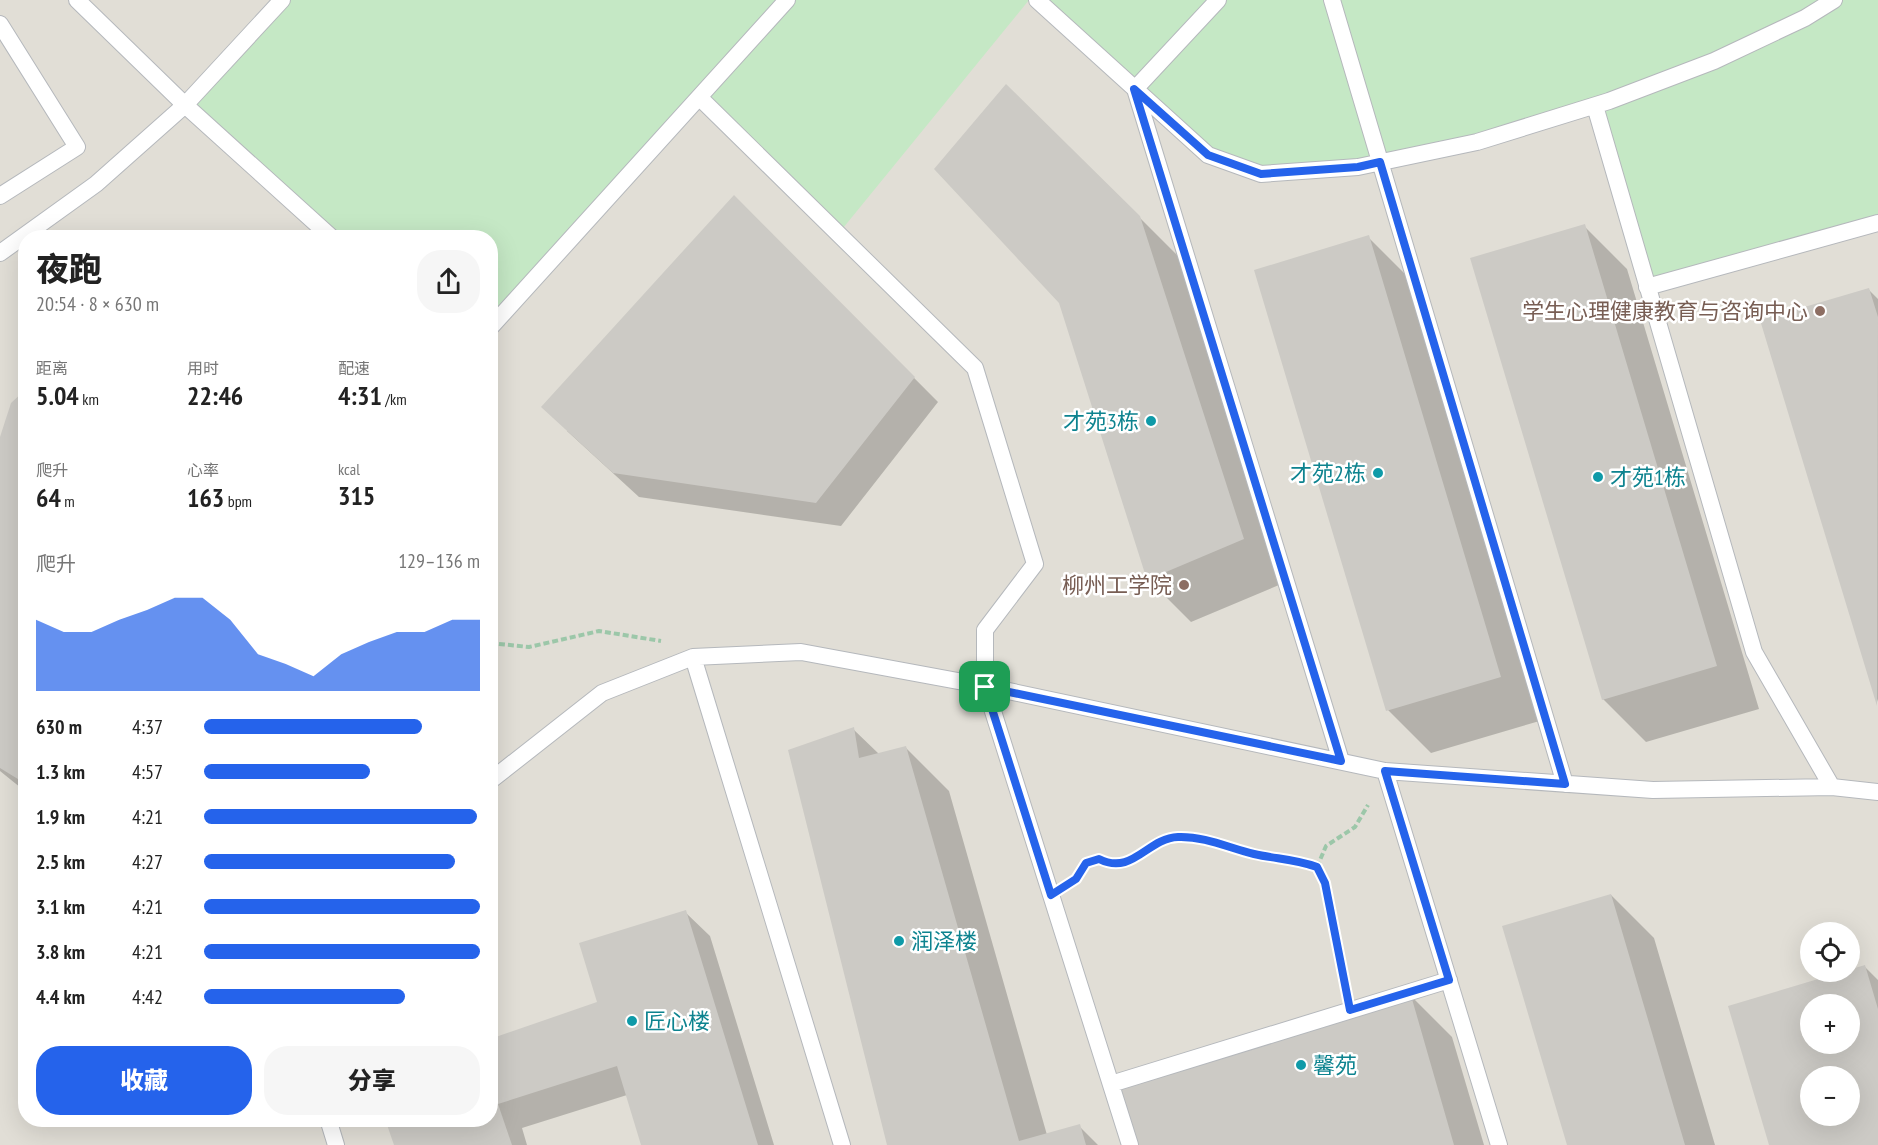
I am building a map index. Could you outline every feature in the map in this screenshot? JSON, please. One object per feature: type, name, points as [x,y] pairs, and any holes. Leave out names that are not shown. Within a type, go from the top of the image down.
[{"type":"lane","points":[[77,0],[185,105],[323,230]]},
{"type":"lane","points":[[32,230],[96,184],[185,105],[282,0]]},
{"type":"lane","points":[[498,319],[787,0]]},
{"type":"lane","points":[[1037,0],[1208,155],[1261,174],[1358,167],[1477,142],[1595,106],[1714,61],[1805,18],[1834,0]]},
{"type":"lane","points":[[1134,89],[1218,0]]},
{"type":"lane","points":[[1332,0],[1565,784]]},
{"type":"lane","points":[[0,24],[77,147],[2,191]]},
{"type":"lane","points":[[1134,89],[1341,761]]},
{"type":"lane","points":[[699,97],[975,368],[1035,564],[985,630],[985,687],[1130,1145]]},
{"type":"lane","points":[[1595,106],[1754,652],[1832,787]]},
{"type":"lane","points":[[1647,287],[1878,223]]},
{"type":"lane","points":[[0,253],[18,240]]},
{"type":"lane","points":[[498,775],[602,693],[693,657],[801,652],[985,687],[1385,771],[1653,790],[1832,787],[1878,792]]},
{"type":"lane","points":[[693,657],[842,1145]]},
{"type":"lane","points":[[1385,771],[1499,1145]]},
{"type":"lane","points":[[1111,1084],[1449,980]]},
{"type":"lane","points":[[330,1127],[336,1145]]},
{"type":"path","points":[[498,644],[529,647],[599,631],[674,643],[693,657]]},
{"type":"path","points":[[1317,867],[1326,846],[1355,827],[1365,813],[1385,771]]},
{"type":"path","points":[[1051,895],[1076,879],[1086,863],[1099,859],[1109,864],[1130,862],[1150,847],[1176,837],[1205,839],[1254,854],[1298,860],[1317,867],[1325,883],[1350,1010]]},
{"type":"shaded area","name":"柳州工学院","points":[[0,0],[1878,0],[1878,1145],[0,1145]]},
{"type":"green space","points":[[282,0],[1029,0],[839,233],[699,97],[498,320],[498,230],[323,230],[185,105]]},
{"type":"green space","points":[[1036,0],[1878,0],[1878,223],[1647,287],[1595,106],[1477,142],[1261,174],[1208,155]]},
{"type":"building","name":"才苑3栋","points":[[1006,84],[1140,216],[1244,539],[1147,580],[1059,303],[934,169]]},
{"type":"building","points":[[734,195],[915,377],[816,503],[613,473],[541,407]]},
{"type":"building","name":"才苑1栋","points":[[1585,224],[1717,666],[1602,700],[1470,258]]},
{"type":"building","name":"才苑2栋","points":[[1369,235],[1501,677],[1386,711],[1254,270]]},
{"type":"building","points":[[1869,288],[1878,317],[1877,706],[1760,320]]},
{"type":"building","points":[[18,396],[18,779],[0,768],[0,437],[11,403]]},
{"type":"building","name":"润泽楼","points":[[854,727],[859,758],[906,746],[1019,1141],[1080,1124],[1086,1145],[887,1145],[788,750]]},
{"type":"building","points":[[1611,894],[1685,1145],[1567,1145],[1502,926]]},
{"type":"building","name":"匠心楼","points":[[686,910],[758,1145],[641,1145],[617,1066],[498,1104],[498,1036],[597,1002],[579,943]]},
{"type":"building","points":[[1865,965],[1878,1009],[1878,1145],[1769,1145],[1728,1006],[1808,982],[1860,982],[1860,966]]},
{"type":"building","name":"馨苑","points":[[1410,992],[1454,1145],[1130,1145],[1111,1084]]},
{"type":"building","name":"匠心楼","points":[[498,1104],[512,1145],[394,1145],[388,1127],[498,1127]]},
{"type":"place","name":"学生心理健康教育与咨询中心","points":[[1820,311]]},
{"type":"place","name":"才苑3栋","points":[[1151,421]]},
{"type":"place","name":"才苑2栋","points":[[1378,473]]},
{"type":"place","name":"才苑1栋","points":[[1598,477]]},
{"type":"place","name":"柳州工学院","points":[[1184,585]]},
{"type":"place","name":"润泽楼","points":[[899,941]]},
{"type":"place","name":"匠心楼","points":[[632,1021]]},
{"type":"place","name":"馨苑","points":[[1301,1065]]},
{"type":"route","points":[[1134,89],[1208,155],[1261,174],[1358,167],[1380,162],[1565,784],[1385,771],[1449,980],[1350,1010],[1325,883],[1317,867],[1298,860],[1254,854],[1205,839],[1176,837],[1150,847],[1130,862],[1109,864],[1099,859],[1086,863],[1076,879],[1051,895],[985,687],[1341,761],[1134,89]]}]
